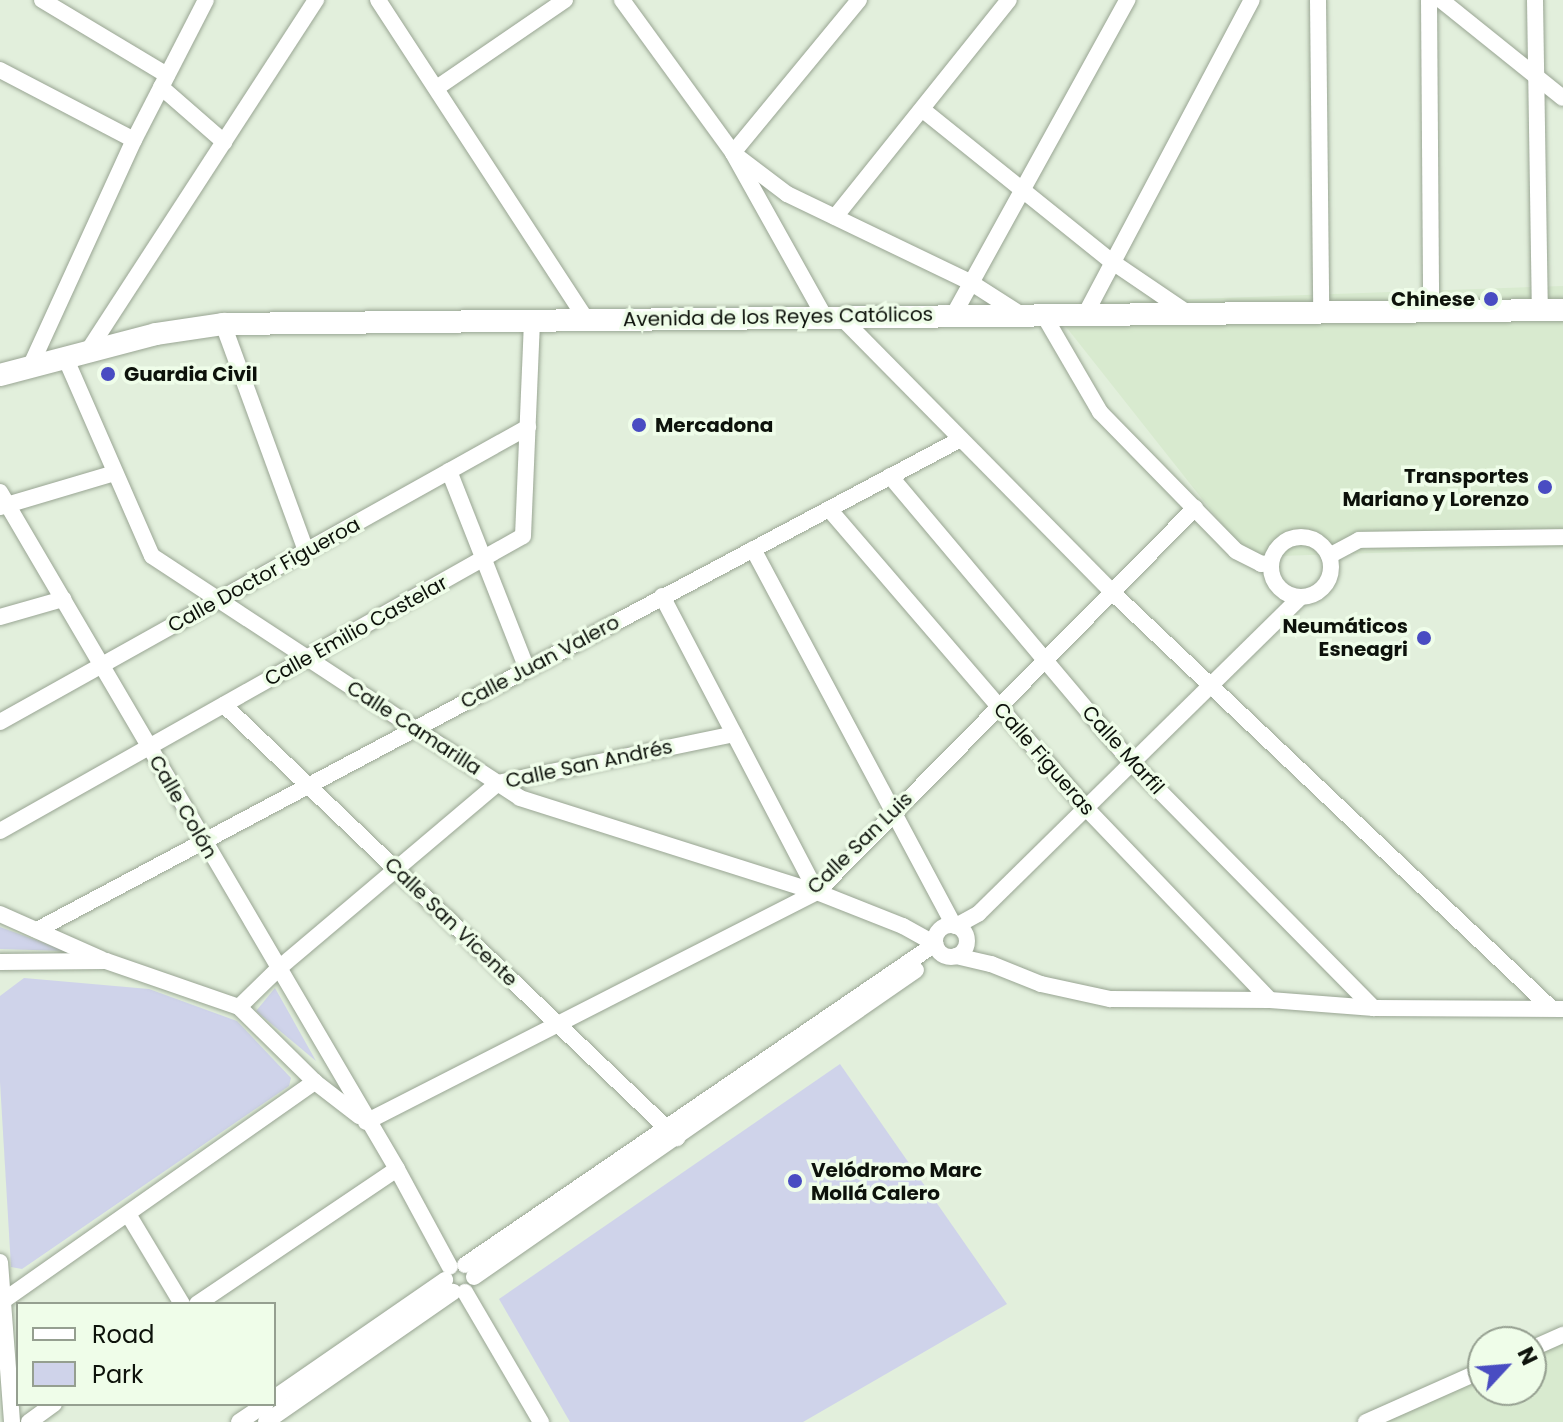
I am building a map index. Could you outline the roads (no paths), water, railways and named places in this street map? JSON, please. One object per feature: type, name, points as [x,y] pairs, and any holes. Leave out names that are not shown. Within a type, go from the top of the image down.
[{"type":"street","points":[[42,0],[164,81],[224,142]]},
{"type":"street","points":[[30,367],[134,140],[206,0]]},
{"type":"street","points":[[88,351],[316,0]]},
{"type":"street","points":[[378,0],[438,87],[586,319]]},
{"type":"street","points":[[438,87],[565,0]]},
{"type":"street","points":[[622,0],[733,153],[832,316],[1114,594],[1557,1008]]},
{"type":"street","points":[[733,153],[859,0]]},
{"type":"street","points":[[835,217],[1009,0]]},
{"type":"street","points":[[954,314],[1127,0]]},
{"type":"street","points":[[1086,313],[1252,0]]},
{"type":"street","points":[[1318,0],[1321,312]]},
{"type":"street","points":[[1429,0],[1431,311]]},
{"type":"street","points":[[1441,0],[1563,98]]},
{"type":"street","points":[[1535,0],[1540,310]]},
{"type":"street","points":[[0,70],[134,140]]},
{"type":"street","points":[[923,110],[1111,261],[1186,312]]},
{"type":"street","points":[[733,153],[787,194],[970,282],[1020,314]]},
{"type":"street","name":"Avenida de los Reyes Católicos","points":[[0,375],[156,334],[223,324],[1563,310]]},
{"type":"street","points":[[1043,314],[1100,412],[1236,551],[1261,564],[1271,563]]},
{"type":"street","name":"Calle Emilio Castelar","points":[[0,831],[523,536],[532,320]]},
{"type":"street","points":[[223,324],[306,551]]},
{"type":"street","name":"Calle Camarilla","points":[[65,357],[152,556],[520,798],[817,892],[903,926],[944,951],[991,964]]},
{"type":"street","name":"Calle Doctor Figueroa","points":[[0,722],[528,427]]},
{"type":"street","name":"Calle Juan Valero","points":[[37,930],[959,440]]},
{"type":"street","points":[[449,471],[527,669]]},
{"type":"street","points":[[3,501],[115,473]]},
{"type":"street","name":"Calle Marfil","points":[[890,476],[1131,762],[1374,1008]]},
{"type":"street","name":"Calle Colón","points":[[3,501],[366,1122],[397,1169],[541,1422]]},
{"type":"street","name":"Calle San Luis","points":[[366,1122],[817,892],[1042,660],[1114,594],[1195,508]]},
{"type":"street","name":"Calle Figueras","points":[[829,509],[1085,807],[1270,1000]]},
{"type":"street","points":[[944,951],[936,935],[979,913],[1299,598],[1318,593],[1325,586],[1331,566],[1329,556],[1316,541],[1297,537],[1280,546],[1271,563],[1274,582],[1289,595],[1299,598]]},
{"type":"street","points":[[1329,556],[1359,540],[1563,537]]},
{"type":"street","points":[[276,1397],[459,1279],[944,951],[964,950],[894,811],[753,549]]},
{"type":"street","points":[[662,596],[817,892]]},
{"type":"street","points":[[0,617],[63,599]]},
{"type":"street","name":"Calle San Vicente","points":[[224,705],[672,1133]]},
{"type":"street","name":"Calle San Andrés","points":[[239,1007],[278,969],[498,783],[734,734]]},
{"type":"street","points":[[0,914],[106,961],[239,1007]]},
{"type":"street","name":"Calle Camarilla","points":[[903,926],[954,928]]},
{"type":"street","points":[[954,928],[991,964],[1041,984],[1110,999],[1270,1000],[1374,1008],[1557,1008]]},
{"type":"street","points":[[0,962],[106,961]]},
{"type":"street","name":"Calle Colón","points":[[239,1007],[315,1082],[366,1122]]},
{"type":"street","points":[[2,1303],[315,1082]]},
{"type":"street","points":[[200,1302],[397,1169]]},
{"type":"street","points":[[128,1214],[181,1302]]},
{"type":"street","points":[[0,1262],[12,1422]]},
{"type":"street","points":[[266,1422],[459,1279]]},
{"type":"street","points":[[1366,1422],[1467,1377]]},
{"type":"street","points":[[29,1422],[51,1406]]},
{"type":"street","points":[[245,1416],[262,1406]]},
{"type":"place","name":"Chinese","points":[[1491,299]]},
{"type":"place","name":"Guardia Civil","points":[[108,374]]},
{"type":"place","name":"Mercadona","points":[[639,425]]},
{"type":"place","name":"Transportes Mariano y Lorenzo","points":[[1545,487]]},
{"type":"place","name":"Neumáticos Esneagri","points":[[1424,638]]},
{"type":"place","name":"Velódromo Marc Mollá Calero","points":[[795,1181]]}]
